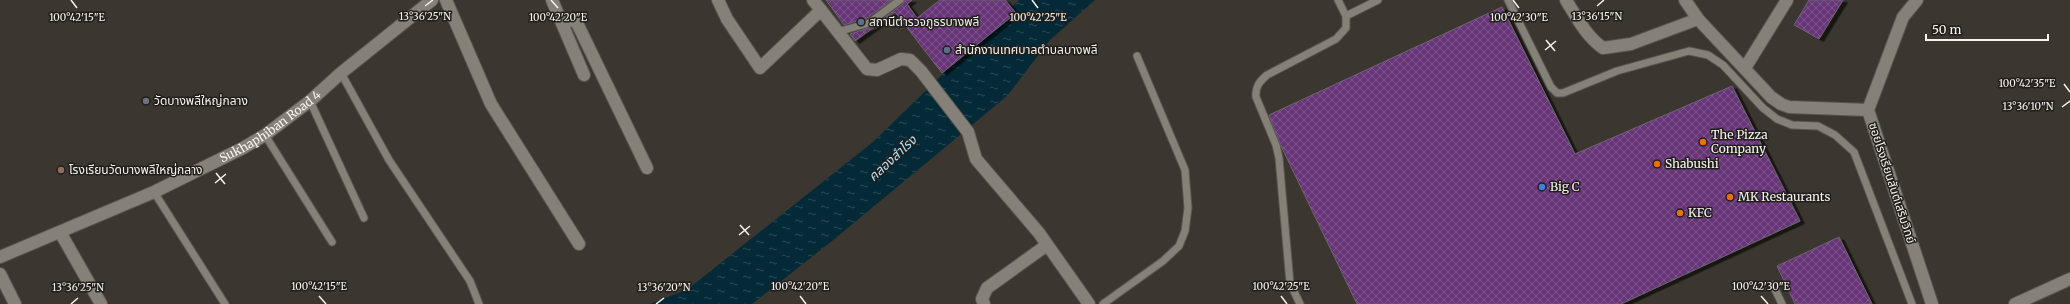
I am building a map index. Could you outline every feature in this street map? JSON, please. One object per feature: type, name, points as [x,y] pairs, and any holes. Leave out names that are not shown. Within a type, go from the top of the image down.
[{"type":"street","name":"Sukhaphiban Road 4","points":[[0,257],[154,192],[205,168],[265,134],[310,101],[341,73],[432,0]]},
{"type":"street","points":[[446,0],[491,104],[579,244]]},
{"type":"street","points":[[552,0],[584,75]]},
{"type":"street","points":[[718,0],[727,19],[760,68],[821,10]]},
{"type":"street","points":[[813,0],[867,69],[877,70],[901,59],[910,60],[921,71],[968,132],[976,159],[1047,245],[1089,304]]},
{"type":"street","points":[[1566,0],[1584,30],[1603,48],[1631,44],[1698,19]]},
{"type":"street","points":[[1685,0],[1698,19],[1771,97],[1781,104],[1789,107],[1868,110]]},
{"type":"street","points":[[1745,68],[1787,0]]},
{"type":"street","name":"ซอยโรงเรียนสันต์เสริมวิทย์","points":[[1917,0],[1903,17],[1868,110],[1932,304]]},
{"type":"street","points":[[562,23],[572,20],[577,23],[646,168]]},
{"type":"street","points":[[60,232],[101,304]]},
{"type":"street","points":[[984,304],[982,299],[987,288],[1047,245]]},
{"type":"street","points":[[0,274],[15,304]]},
{"type":"street","points":[[2015,304],[2070,279]]},
{"type":"lane","points":[[837,32],[869,23],[900,0]]},
{"type":"lane","points":[[1300,304],[1290,283],[1279,158],[1276,145],[1256,97],[1256,90],[1259,82],[1267,75],[1336,39],[1346,28],[1346,16],[1338,0]]},
{"type":"lane","points":[[1346,16],[1378,0]]},
{"type":"lane","points":[[1508,0],[1551,87],[1557,93],[1563,93],[1617,71],[1689,51],[1708,55],[1723,66],[1762,108],[1777,119],[1792,125],[1818,126],[1835,135],[1854,152],[1912,304]]},
{"type":"lane","points":[[1103,304],[1163,261],[1179,246],[1185,231],[1188,208],[1185,170],[1137,56]]},
{"type":"lane","points":[[341,73],[389,160],[470,282],[479,304]]},
{"type":"lane","points":[[310,101],[364,218]]},
{"type":"lane","points":[[265,134],[332,242]]},
{"type":"lane","points":[[154,192],[226,304]]},
{"type":"lane","points":[[1773,285],[1782,304]]},
{"type":"water","name":"คลองสำโรง","points":[[1019,0],[1095,0],[1050,40],[1007,96],[832,241],[752,304],[650,304],[688,289],[873,142]]},
{"type":"building","points":[[826,0],[892,0],[867,18],[844,25]]},
{"type":"building","name":"สำนักงานเทศบาลตำบลบางพลี","points":[[905,0],[912,0],[907,4],[917,18],[940,0],[1005,0],[1016,13],[942,73],[895,12],[855,41],[850,34],[872,27],[903,4]]},
{"type":"building","points":[[1809,0],[1843,0],[1819,39],[1794,25]]},
{"type":"building","name":"Big C","points":[[1502,7],[1575,154],[1732,86],[1800,221],[1621,304],[1357,304],[1281,146],[1269,115]]},
{"type":"building","points":[[1839,237],[1872,304],[1795,304],[1777,266]]},
{"type":"place","name":"สถานีตำรวจภูธรบางพลี","points":[[861,22]]},
{"type":"place","name":"สำนักงานเทศบาลตำบลบางพลี","points":[[947,50]]},
{"type":"place","name":"วัดบางพลีใหญ่กลาง","points":[[146,101]]},
{"type":"place","name":"The Pizza Company","points":[[1703,142]]},
{"type":"place","name":"Shabushi","points":[[1657,164]]},
{"type":"place","name":"โรงเรียนวัดบางพลีใหญ่กลาง","points":[[61,170]]},
{"type":"place","name":"Big C","points":[[1542,187]]},
{"type":"place","name":"MK Restaurants","points":[[1730,197]]},
{"type":"place","name":"KFC","points":[[1680,213]]}]
